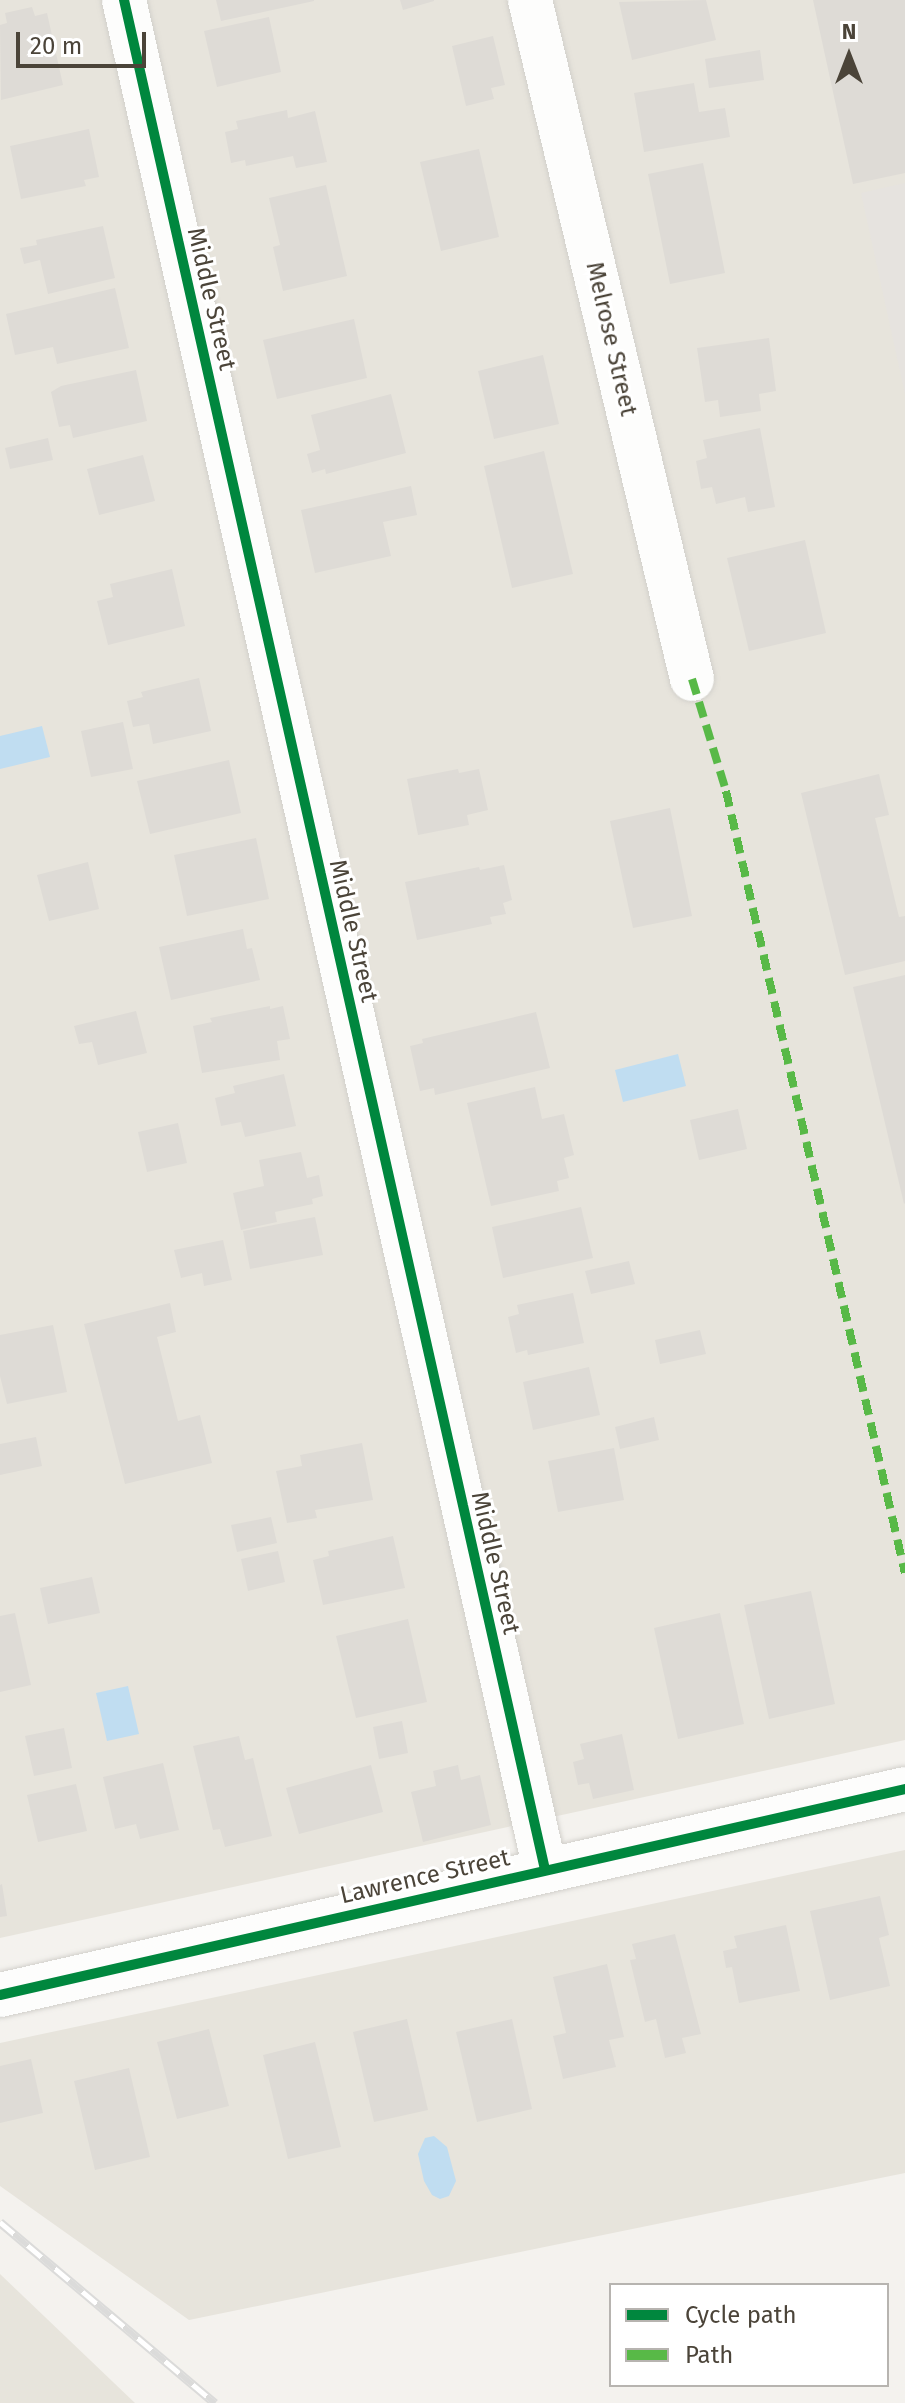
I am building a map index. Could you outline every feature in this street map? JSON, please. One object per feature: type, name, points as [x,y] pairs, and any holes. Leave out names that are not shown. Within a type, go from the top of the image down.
[{"type":"street","name":"Middle Street","points":[[124,0],[545,1870]]},
{"type":"street","name":"Melrose Street","points":[[530,0],[692,679]]},
{"type":"street","name":"Lawrence Street","points":[[0,1995],[905,1789]]},
{"type":"shaded area","points":[[0,0],[905,0],[905,1740],[0,1938]]},
{"type":"shaded area","points":[[905,183],[905,394],[861,193]]},
{"type":"shaded area","points":[[905,1850],[905,2173],[189,2320],[0,2186],[0,2043]]},
{"type":"shaded area","points":[[0,2274],[135,2403],[0,2403]]},
{"type":"water","points":[[42,726],[50,757],[0,769],[0,736]]},
{"type":"water","points":[[678,1054],[686,1086],[623,1102],[615,1070]]},
{"type":"water","points":[[128,1686],[139,1734],[107,1741],[96,1693]]},
{"type":"water","points":[[434,2136],[447,2147],[456,2181],[449,2196],[440,2199],[432,2195],[424,2181],[418,2154],[425,2138]]},
{"type":"building","points":[[216,0],[314,0],[314,1],[221,21]]},
{"type":"building","points":[[400,0],[434,0],[434,1],[403,10]]},
{"type":"building","points":[[706,0],[716,40],[632,60],[619,2]]},
{"type":"building","points":[[813,0],[905,0],[905,173],[853,184]]},
{"type":"building","points":[[32,7],[35,16],[47,13],[63,85],[1,100],[0,25],[7,23],[5,13]]},
{"type":"building","points":[[269,17],[281,72],[217,87],[204,31]]},
{"type":"building","points":[[493,36],[505,85],[491,88],[494,99],[466,106],[452,46]]},
{"type":"building","points":[[760,50],[764,80],[709,88],[705,59]]},
{"type":"building","points":[[694,83],[699,112],[725,108],[730,137],[644,152],[634,93]]},
{"type":"building","points":[[287,110],[288,118],[315,111],[327,162],[296,168],[293,156],[246,166],[245,160],[231,163],[225,132],[238,129],[236,121]]},
{"type":"building","points":[[89,129],[99,177],[84,180],[86,186],[21,199],[10,146]]},
{"type":"building","points":[[479,149],[499,237],[441,251],[420,162]]},
{"type":"building","points":[[703,163],[725,273],[670,284],[648,174]]},
{"type":"building","points":[[326,185],[347,276],[283,291],[273,247],[280,245],[269,198]]},
{"type":"building","points":[[103,226],[115,278],[48,294],[40,260],[24,264],[20,248],[37,245],[36,240]]},
{"type":"building","points":[[115,288],[129,348],[57,364],[53,347],[15,355],[6,314]]},
{"type":"building","points":[[354,319],[367,378],[277,399],[263,340]]},
{"type":"building","points":[[769,338],[776,391],[759,394],[761,411],[720,417],[718,400],[705,402],[697,348]]},
{"type":"building","points":[[543,355],[559,424],[494,439],[478,371]]},
{"type":"building","points":[[136,370],[147,421],[73,438],[70,425],[59,427],[51,392],[61,386]]},
{"type":"building","points":[[391,394],[406,453],[326,474],[325,469],[312,473],[307,454],[320,450],[311,415]]},
{"type":"building","points":[[760,428],[775,507],[748,512],[745,497],[716,504],[712,487],[701,489],[696,461],[707,458],[703,440]]},
{"type":"building","points":[[48,438],[53,460],[10,469],[5,448]]},
{"type":"building","points":[[544,451],[573,574],[512,588],[484,466]]},
{"type":"building","points":[[143,455],[155,501],[99,515],[87,469]]},
{"type":"building","points":[[411,486],[417,515],[383,522],[391,556],[315,573],[301,510]]},
{"type":"building","points":[[805,540],[826,633],[749,651],[727,558]]},
{"type":"building","points":[[172,569],[185,626],[108,645],[97,601],[113,597],[110,584]]},
{"type":"building","points":[[199,678],[211,731],[153,744],[149,724],[133,727],[127,701],[143,697],[141,692]]},
{"type":"building","points":[[123,722],[133,769],[91,777],[81,731]]},
{"type":"building","points":[[229,760],[241,813],[150,834],[137,781]]},
{"type":"building","points":[[458,769],[459,773],[479,769],[488,810],[467,815],[469,825],[418,835],[407,779]]},
{"type":"building","points":[[879,774],[889,815],[875,818],[899,917],[905,916],[905,961],[845,975],[801,793]]},
{"type":"building","points":[[670,808],[692,916],[633,928],[610,821]]},
{"type":"building","points":[[256,838],[269,899],[187,916],[174,855]]},
{"type":"building","points":[[88,862],[99,909],[49,921],[37,875]]},
{"type":"building","points":[[504,865],[512,900],[503,903],[506,914],[490,917],[492,924],[417,940],[405,882]]},
{"type":"building","points":[[243,929],[247,949],[252,948],[260,980],[171,1000],[159,947]]},
{"type":"building","points":[[905,975],[905,1203],[904,1204],[853,987]]},
{"type":"building","points":[[270,1006],[270,1009],[283,1006],[290,1039],[277,1041],[280,1060],[202,1073],[193,1026],[212,1022],[210,1018]]},
{"type":"building","points":[[136,1011],[147,1053],[98,1065],[92,1042],[79,1044],[74,1026]]},
{"type":"building","points":[[536,1012],[550,1068],[435,1095],[434,1088],[420,1091],[410,1046],[423,1043],[422,1039]]},
{"type":"building","points":[[284,1074],[296,1126],[245,1137],[241,1122],[221,1126],[215,1098],[235,1093],[233,1086]]},
{"type":"building","points":[[535,1087],[542,1119],[564,1114],[574,1155],[564,1158],[569,1178],[557,1181],[559,1191],[491,1206],[467,1103]]},
{"type":"building","points":[[738,1109],[747,1149],[699,1160],[690,1120]]},
{"type":"building","points":[[178,1123],[187,1163],[147,1172],[138,1132]]},
{"type":"building","points":[[301,1152],[307,1178],[319,1175],[323,1196],[312,1199],[313,1204],[275,1212],[277,1222],[241,1230],[233,1193],[264,1186],[259,1160]]},
{"type":"building","points":[[581,1207],[593,1258],[503,1278],[492,1227]]},
{"type":"building","points":[[315,1217],[323,1255],[250,1269],[243,1231]]},
{"type":"building","points":[[223,1240],[232,1280],[204,1286],[202,1273],[181,1278],[174,1250]]},
{"type":"building","points":[[629,1261],[635,1284],[591,1294],[585,1271]]},
{"type":"building","points":[[573,1293],[584,1343],[528,1355],[527,1350],[516,1353],[508,1317],[519,1314],[517,1305]]},
{"type":"building","points":[[170,1303],[176,1332],[157,1337],[178,1421],[200,1415],[212,1463],[125,1484],[84,1324]]},
{"type":"building","points":[[53,1325],[67,1392],[7,1404],[0,1376],[0,1335]]},
{"type":"building","points":[[700,1330],[706,1354],[660,1364],[655,1340]]},
{"type":"building","points":[[589,1367],[600,1415],[533,1430],[523,1382]]},
{"type":"building","points":[[654,1417],[659,1440],[620,1449],[615,1427]]},
{"type":"building","points":[[36,1437],[42,1466],[0,1475],[0,1444]]},
{"type":"building","points":[[362,1443],[373,1500],[315,1510],[317,1518],[287,1523],[276,1471],[302,1466],[300,1455]]},
{"type":"building","points":[[614,1448],[624,1500],[558,1512],[548,1461]]},
{"type":"building","points":[[271,1517],[277,1543],[237,1552],[231,1525]]},
{"type":"building","points":[[393,1536],[405,1588],[323,1605],[313,1560],[329,1556],[328,1551]]},
{"type":"building","points":[[278,1551],[285,1582],[248,1591],[241,1559]]},
{"type":"building","points":[[92,1577],[100,1613],[48,1624],[40,1588]]},
{"type":"building","points":[[811,1591],[835,1704],[769,1719],[744,1605]]},
{"type":"building","points":[[15,1613],[31,1685],[0,1692],[0,1616]]},
{"type":"building","points":[[720,1613],[744,1724],[678,1739],[654,1628]]},
{"type":"building","points":[[408,1619],[427,1702],[356,1718],[336,1636]]},
{"type":"building","points":[[402,1721],[408,1753],[379,1759],[373,1727]]},
{"type":"building","points":[[64,1728],[72,1768],[34,1776],[25,1736]]},
{"type":"building","points":[[622,1734],[634,1790],[593,1799],[589,1783],[578,1785],[573,1762],[584,1759],[580,1744]]},
{"type":"building","points":[[239,1736],[245,1760],[253,1758],[272,1836],[225,1847],[220,1829],[213,1830],[193,1746]]},
{"type":"building","points":[[163,1763],[179,1830],[140,1839],[136,1824],[115,1829],[103,1777]]},
{"type":"building","points":[[371,1765],[383,1812],[299,1834],[286,1788]]},
{"type":"building","points":[[458,1765],[461,1780],[480,1775],[491,1825],[423,1842],[411,1792],[436,1786],[433,1771]]},
{"type":"building","points":[[76,1784],[87,1831],[38,1842],[27,1795]]},
{"type":"building","points":[[0,1885],[7,1916],[0,1917]]},
{"type":"building","points":[[880,1896],[889,1935],[879,1938],[890,1986],[830,2000],[810,1911]]},
{"type":"building","points":[[786,1925],[800,1991],[739,2003],[732,1967],[726,1968],[723,1951],[737,1948],[734,1936]]},
{"type":"building","points":[[675,1934],[701,2034],[682,2038],[686,2053],[665,2058],[656,2019],[645,2022],[630,1960],[636,1959],[632,1944]]},
{"type":"building","points":[[607,1964],[624,2037],[609,2040],[616,2067],[563,2079],[553,2036],[566,2033],[553,1977]]},
{"type":"building","points":[[407,2019],[428,2110],[374,2122],[353,2032]]},
{"type":"building","points":[[512,2019],[532,2109],[477,2122],[456,2032]]},
{"type":"building","points":[[209,2029],[229,2106],[177,2119],[157,2042]]},
{"type":"building","points":[[315,2042],[341,2147],[288,2159],[263,2055]]},
{"type":"building","points":[[31,2059],[43,2113],[0,2123],[0,2066]]},
{"type":"building","points":[[129,2068],[150,2157],[95,2170],[74,2081]]},
{"type":"railway","points":[[0,2222],[215,2403]]},
{"type":"marked path","points":[[692,679],[726,791],[905,1573]]},
{"type":"cycle path","points":[[124,0],[545,1870]]},
{"type":"cycle path","points":[[0,1995],[905,1789]]}]
